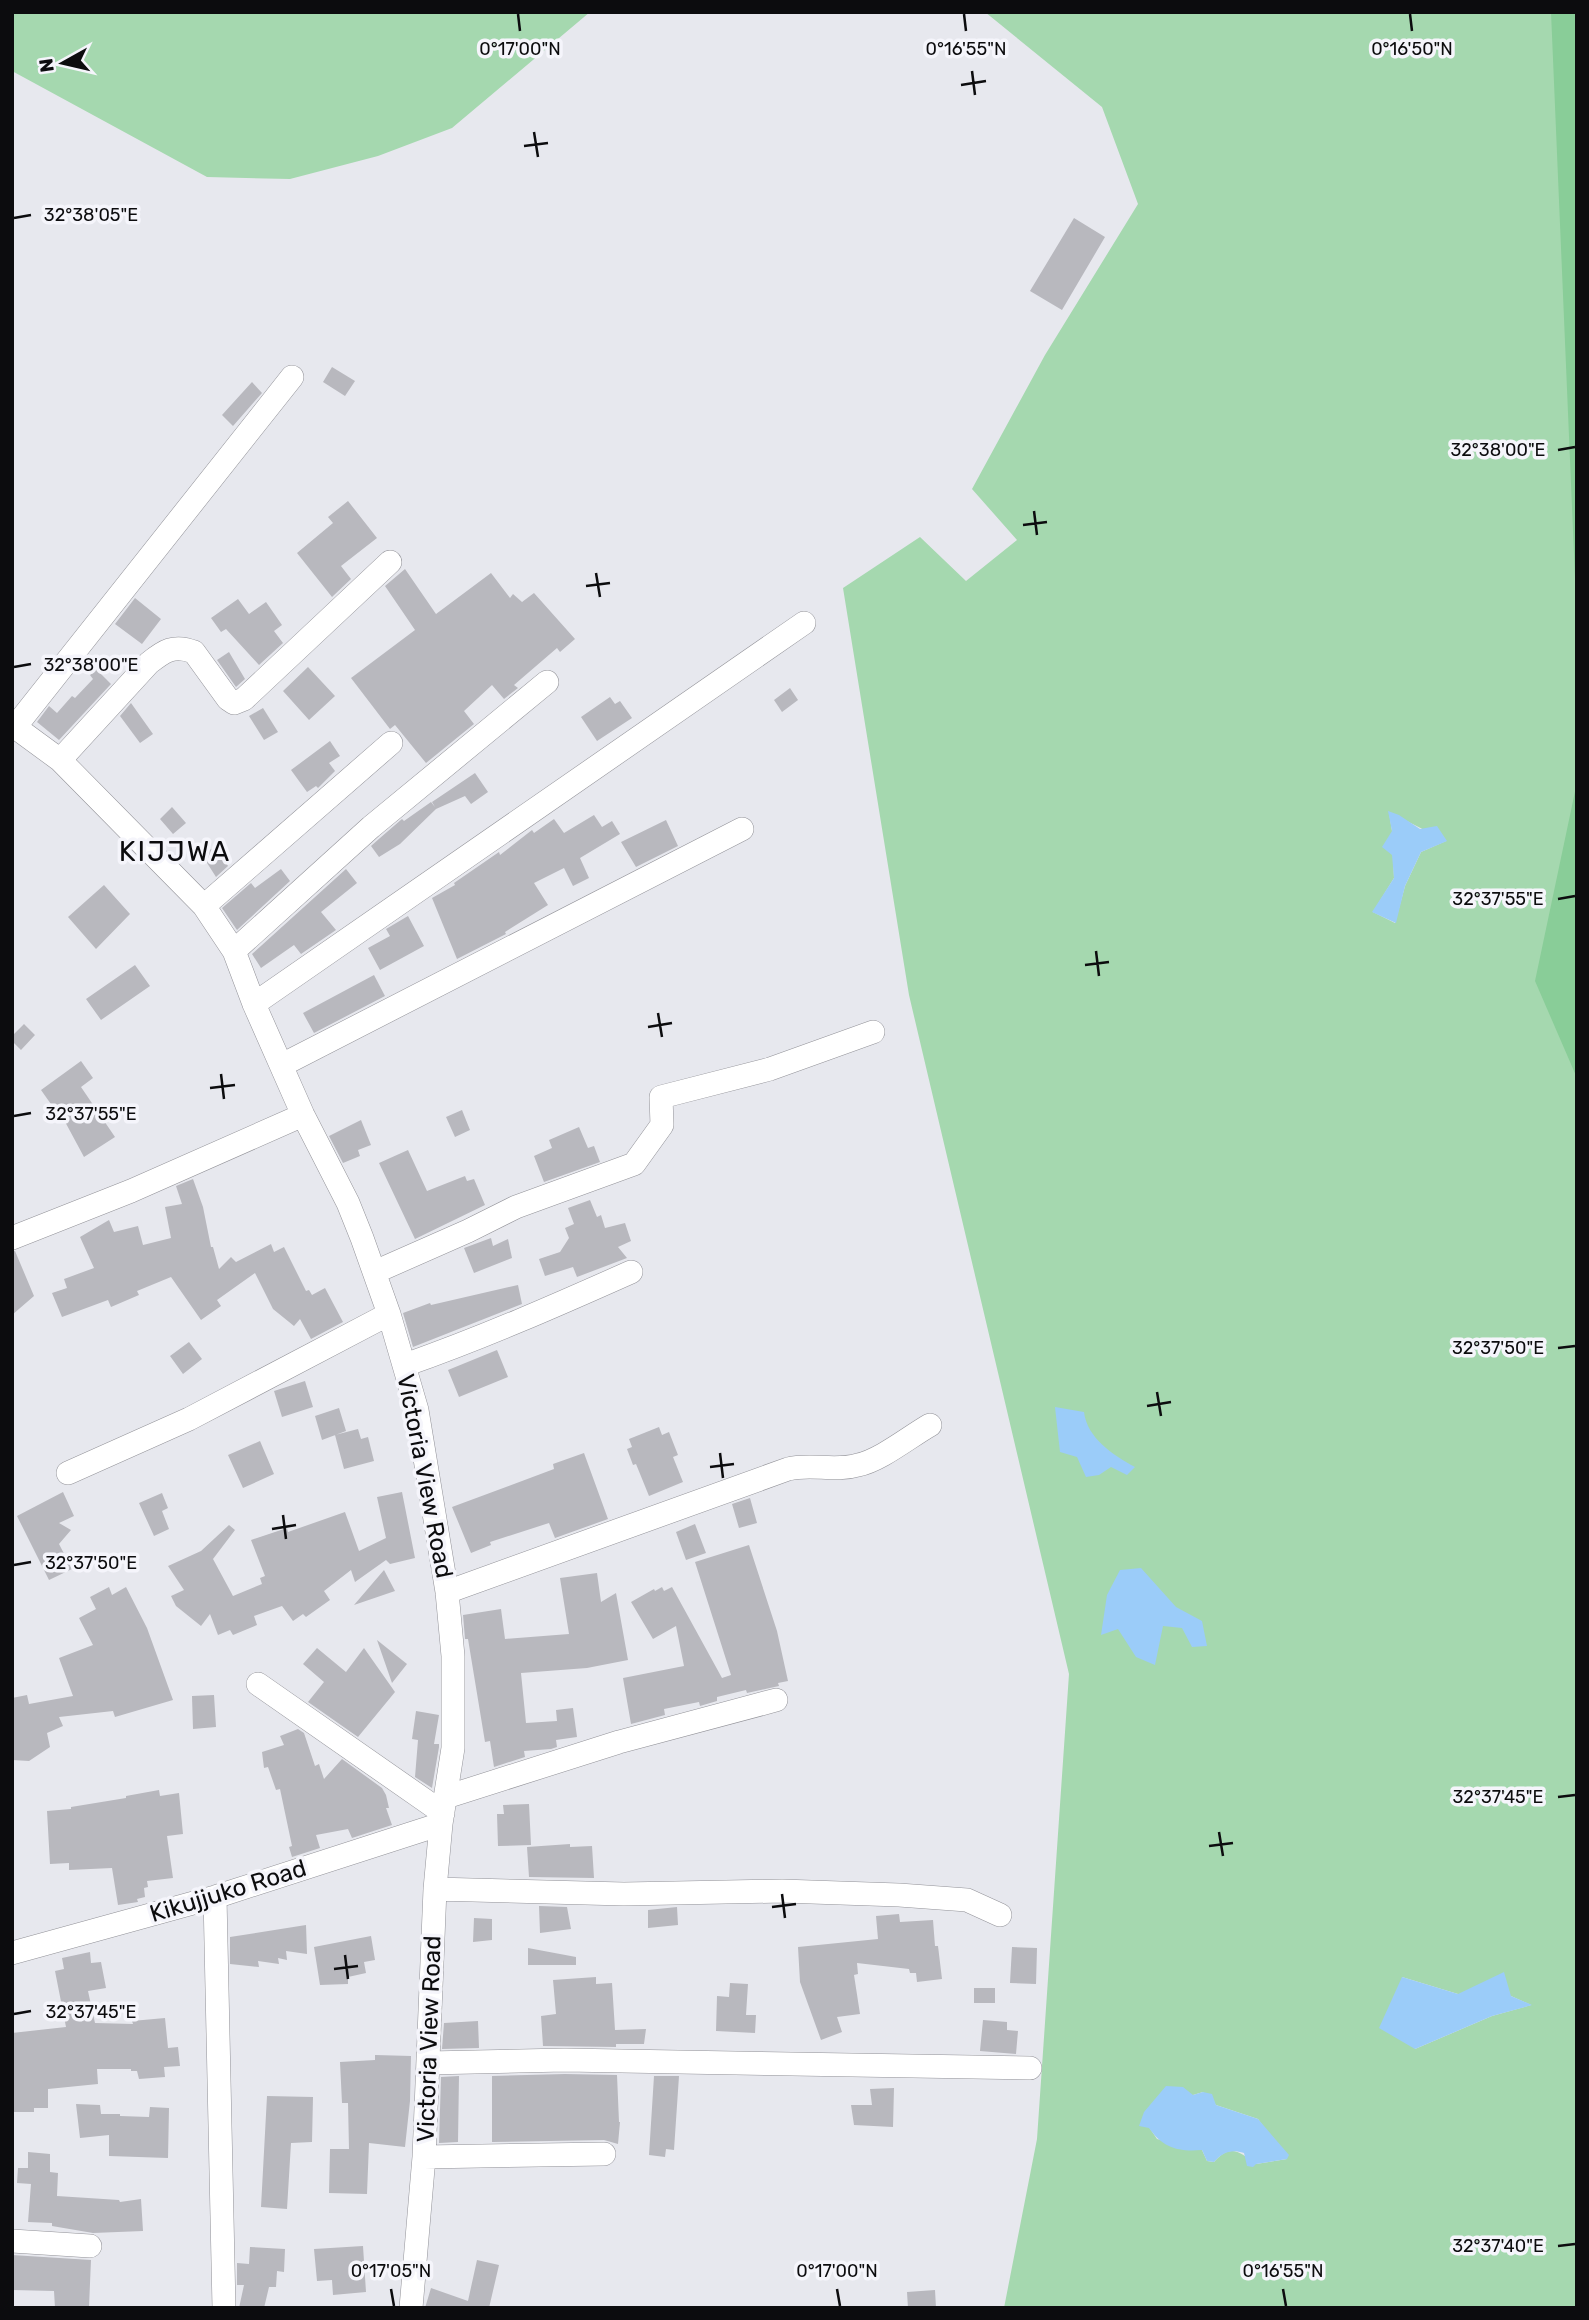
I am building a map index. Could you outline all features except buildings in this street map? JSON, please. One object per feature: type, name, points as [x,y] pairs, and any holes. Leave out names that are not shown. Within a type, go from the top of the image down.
[{"type":"street","points":[[13,728],[292,377]]},
{"type":"street","points":[[60,760],[149,663],[171,648],[186,648],[194,652],[228,699],[234,703],[244,699],[390,562]]},
{"type":"street","points":[[254,1004],[804,623]]},
{"type":"street","points":[[234,951],[371,828],[547,682]]},
{"type":"street","name":"Victoria View Road","points":[[13,728],[60,760],[204,906],[234,951],[254,1004],[303,1115],[348,1203],[375,1272],[417,1410],[447,1592],[453,1656],[453,1748],[435,1889],[424,2157],[411,2308]]},
{"type":"street","points":[[204,906],[391,743]]},
{"type":"street","points":[[282,1065],[742,830]]},
{"type":"street","points":[[375,1272],[516,1207],[634,1164],[663,1125],[661,1097],[770,1069],[873,1032]]},
{"type":"street","points":[[12,1238],[131,1191],[303,1115]]},
{"type":"street","points":[[405,1365],[510,1326],[572,1296],[631,1272]]},
{"type":"street","points":[[68,1473],[189,1419],[389,1314]]},
{"type":"street","points":[[447,1592],[788,1469],[801,1465],[838,1468],[858,1465],[930,1425]]},
{"type":"street","points":[[258,1684],[443,1811]]},
{"type":"street","name":"Kikujjuko Road","points":[[12,1953],[215,1897],[619,1742],[776,1700]]},
{"type":"street","points":[[435,1889],[624,1895],[782,1891],[899,1895],[967,1900],[1000,1915]]},
{"type":"street","points":[[215,1897],[224,2308]]},
{"type":"street","points":[[428,2063],[565,2060],[1030,2068]]},
{"type":"street","points":[[424,2157],[604,2154]]},
{"type":"street","points":[[12,2241],[90,2246]]},
{"type":"green space","points":[[12,12],[590,12],[452,128],[378,156],[290,179],[207,177],[12,71]]},
{"type":"green space","points":[[985,12],[1577,12],[1577,2308],[1004,2308],[1037,2139],[1069,1674],[909,995],[843,588],[920,537],[966,581],[1017,540],[972,489],[1045,355],[1138,204],[1102,107]],"holes":[[[1389,812],[1446,841],[1421,852],[1405,886],[1395,923],[1373,912],[1394,878]],[[1402,1977],[1458,1994],[1511,1996],[1531,2005],[1492,2016],[1415,2049]],[[1203,2092],[1216,2105],[1258,2119],[1287,2159],[1256,2164],[1240,2153],[1230,2151],[1214,2162],[1207,2161],[1202,2150],[1157,2139],[1149,2127],[1193,2095]]]},
{"type":"green space","points":[[1551,12],[1577,12],[1577,625]]},
{"type":"green space","points":[[1577,782],[1577,1078],[1535,981]]},
{"type":"water","points":[[1388,811],[1420,829],[1437,826],[1447,841],[1421,852],[1405,886],[1396,923],[1372,912],[1394,878],[1392,855],[1382,847],[1392,831]]},
{"type":"water","points":[[1055,1407],[1084,1412],[1090,1430],[1102,1445],[1135,1467],[1127,1475],[1111,1467],[1099,1475],[1086,1477],[1077,1457],[1060,1452]]},
{"type":"water","points":[[1141,1568],[1176,1607],[1202,1621],[1207,1646],[1192,1647],[1182,1628],[1163,1626],[1155,1665],[1136,1657],[1118,1629],[1101,1635],[1107,1595],[1120,1570]]},
{"type":"water","points":[[1504,1972],[1511,1996],[1532,2005],[1492,2016],[1415,2049],[1379,2028],[1402,1977],[1458,1994]]},
{"type":"water","points":[[1166,2086],[1183,2087],[1193,2095],[1203,2092],[1212,2094],[1216,2105],[1258,2119],[1289,2155],[1287,2159],[1256,2164],[1253,2167],[1247,2166],[1244,2153],[1227,2152],[1214,2162],[1207,2161],[1202,2150],[1178,2149],[1166,2144],[1149,2128],[1139,2126],[1144,2112]]},
{"type":"district","name":"KIJJWA","points":[[175,851]]}]
